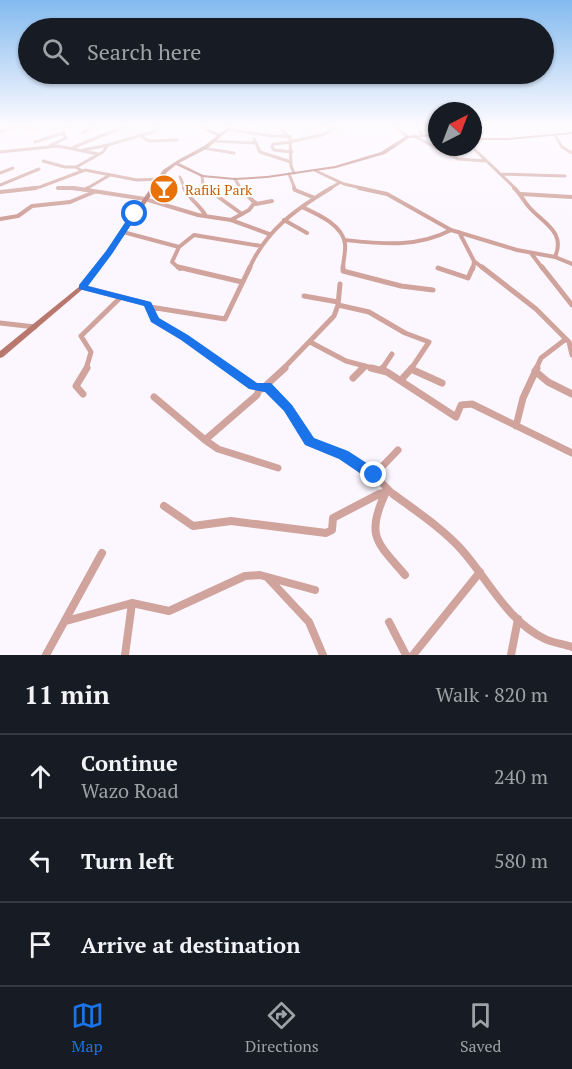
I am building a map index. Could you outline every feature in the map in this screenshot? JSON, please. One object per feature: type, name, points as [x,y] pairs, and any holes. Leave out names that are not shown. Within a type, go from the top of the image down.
[{"type":"street","points":[[43,161],[65,167],[76,167],[95,156]]},
{"type":"street","points":[[0,355],[82,287],[165,171],[186,156]]},
{"type":"street","points":[[267,156],[291,162]]},
{"type":"street","points":[[292,156],[295,190],[315,198]]},
{"type":"street","points":[[176,163],[202,176],[235,178],[316,171],[373,156]]},
{"type":"street","points":[[451,156],[458,159],[486,161]]},
{"type":"street","points":[[481,156],[521,194],[527,205],[560,240],[560,249],[555,257]]},
{"type":"street","points":[[76,167],[82,171],[144,181],[161,179]]},
{"type":"street","points":[[0,173],[13,168]]},
{"type":"street","points":[[0,185],[39,169]]},
{"type":"street","points":[[1,191],[40,187],[82,171]]},
{"type":"street","points":[[316,171],[339,183],[387,194],[452,230],[531,253],[555,257],[572,264]]},
{"type":"street","points":[[500,174],[565,176]]},
{"type":"street","points":[[84,190],[111,175]]},
{"type":"street","points":[[202,176],[203,185],[242,214]]},
{"type":"street","points":[[180,177],[187,195],[202,208],[206,216]]},
{"type":"street","points":[[235,178],[237,185],[255,202],[260,204],[272,201]]},
{"type":"street","points":[[82,287],[141,302],[150,307],[223,320],[230,311],[242,282],[269,234],[284,220],[339,183]]},
{"type":"street","points":[[58,188],[145,199],[206,216],[231,220],[269,234]]},
{"type":"street","points":[[0,219],[18,216],[32,206],[70,202],[94,192]]},
{"type":"street","points":[[521,194],[540,193],[572,197]]},
{"type":"street","points":[[231,220],[255,202]]},
{"type":"street","points":[[302,207],[321,216],[345,240],[406,243],[438,237],[452,230]]},
{"type":"street","points":[[284,220],[307,233]]},
{"type":"street","points":[[123,232],[179,247]]},
{"type":"street","points":[[459,232],[474,261],[526,300],[569,341],[572,355]]},
{"type":"street","points":[[242,282],[180,269],[172,262],[179,247],[194,236],[261,246]]},
{"type":"street","points":[[345,240],[343,271],[401,286],[434,290]]},
{"type":"street","points":[[531,253],[572,305]]},
{"type":"street","points":[[438,268],[468,278],[474,261]]},
{"type":"street","points":[[204,440],[257,395],[334,316],[340,284]]},
{"type":"street","points":[[304,296],[369,312],[405,333],[428,342],[411,369],[400,380]]},
{"type":"street","points":[[83,394],[76,386],[86,370],[91,352],[81,336],[121,297]]},
{"type":"street","points":[[150,307],[155,320],[185,337],[226,369],[263,387],[288,408],[309,442],[344,455],[374,475],[387,490],[437,527],[461,549],[500,601],[518,619],[545,639],[572,647]]},
{"type":"street","points":[[0,323],[35,327]]},
{"type":"street","points":[[516,426],[523,398],[544,354],[569,341]]},
{"type":"street","points":[[310,342],[346,361],[381,370],[456,417],[461,405],[469,403],[572,453]]},
{"type":"street","points":[[381,370],[392,354]]},
{"type":"street","points":[[353,378],[365,366]]},
{"type":"street","points":[[411,369],[442,383]]},
{"type":"street","points":[[535,371],[549,382],[572,394]]},
{"type":"street","points":[[154,397],[171,411],[187,430],[218,449],[278,468]]},
{"type":"street","points":[[374,475],[398,450]]},
{"type":"street","points":[[164,506],[193,526],[231,521],[326,533],[332,530],[333,518],[387,490]]},
{"type":"street","points":[[387,490],[375,516],[373,530],[378,541],[405,575]]},
{"type":"street","points":[[46,655],[102,552]]},
{"type":"street","points":[[413,655],[480,573]]},
{"type":"street","points":[[66,621],[132,603],[161,611],[170,611],[181,608],[234,579],[245,576],[267,577],[315,590]]},
{"type":"street","points":[[267,577],[311,624],[320,642],[322,655]]},
{"type":"street","points":[[125,655],[132,603]]},
{"type":"street","points":[[511,655],[518,619]]},
{"type":"street","points":[[388,622],[406,655]]},
{"type":"place","name":"Rafiki Park","points":[[164,189]]},
{"type":"route","points":[[135,214],[82,287],[148,304],[155,320],[185,337],[256,388],[262,389],[267,386],[288,408],[309,442],[344,455],[374,475]]}]
